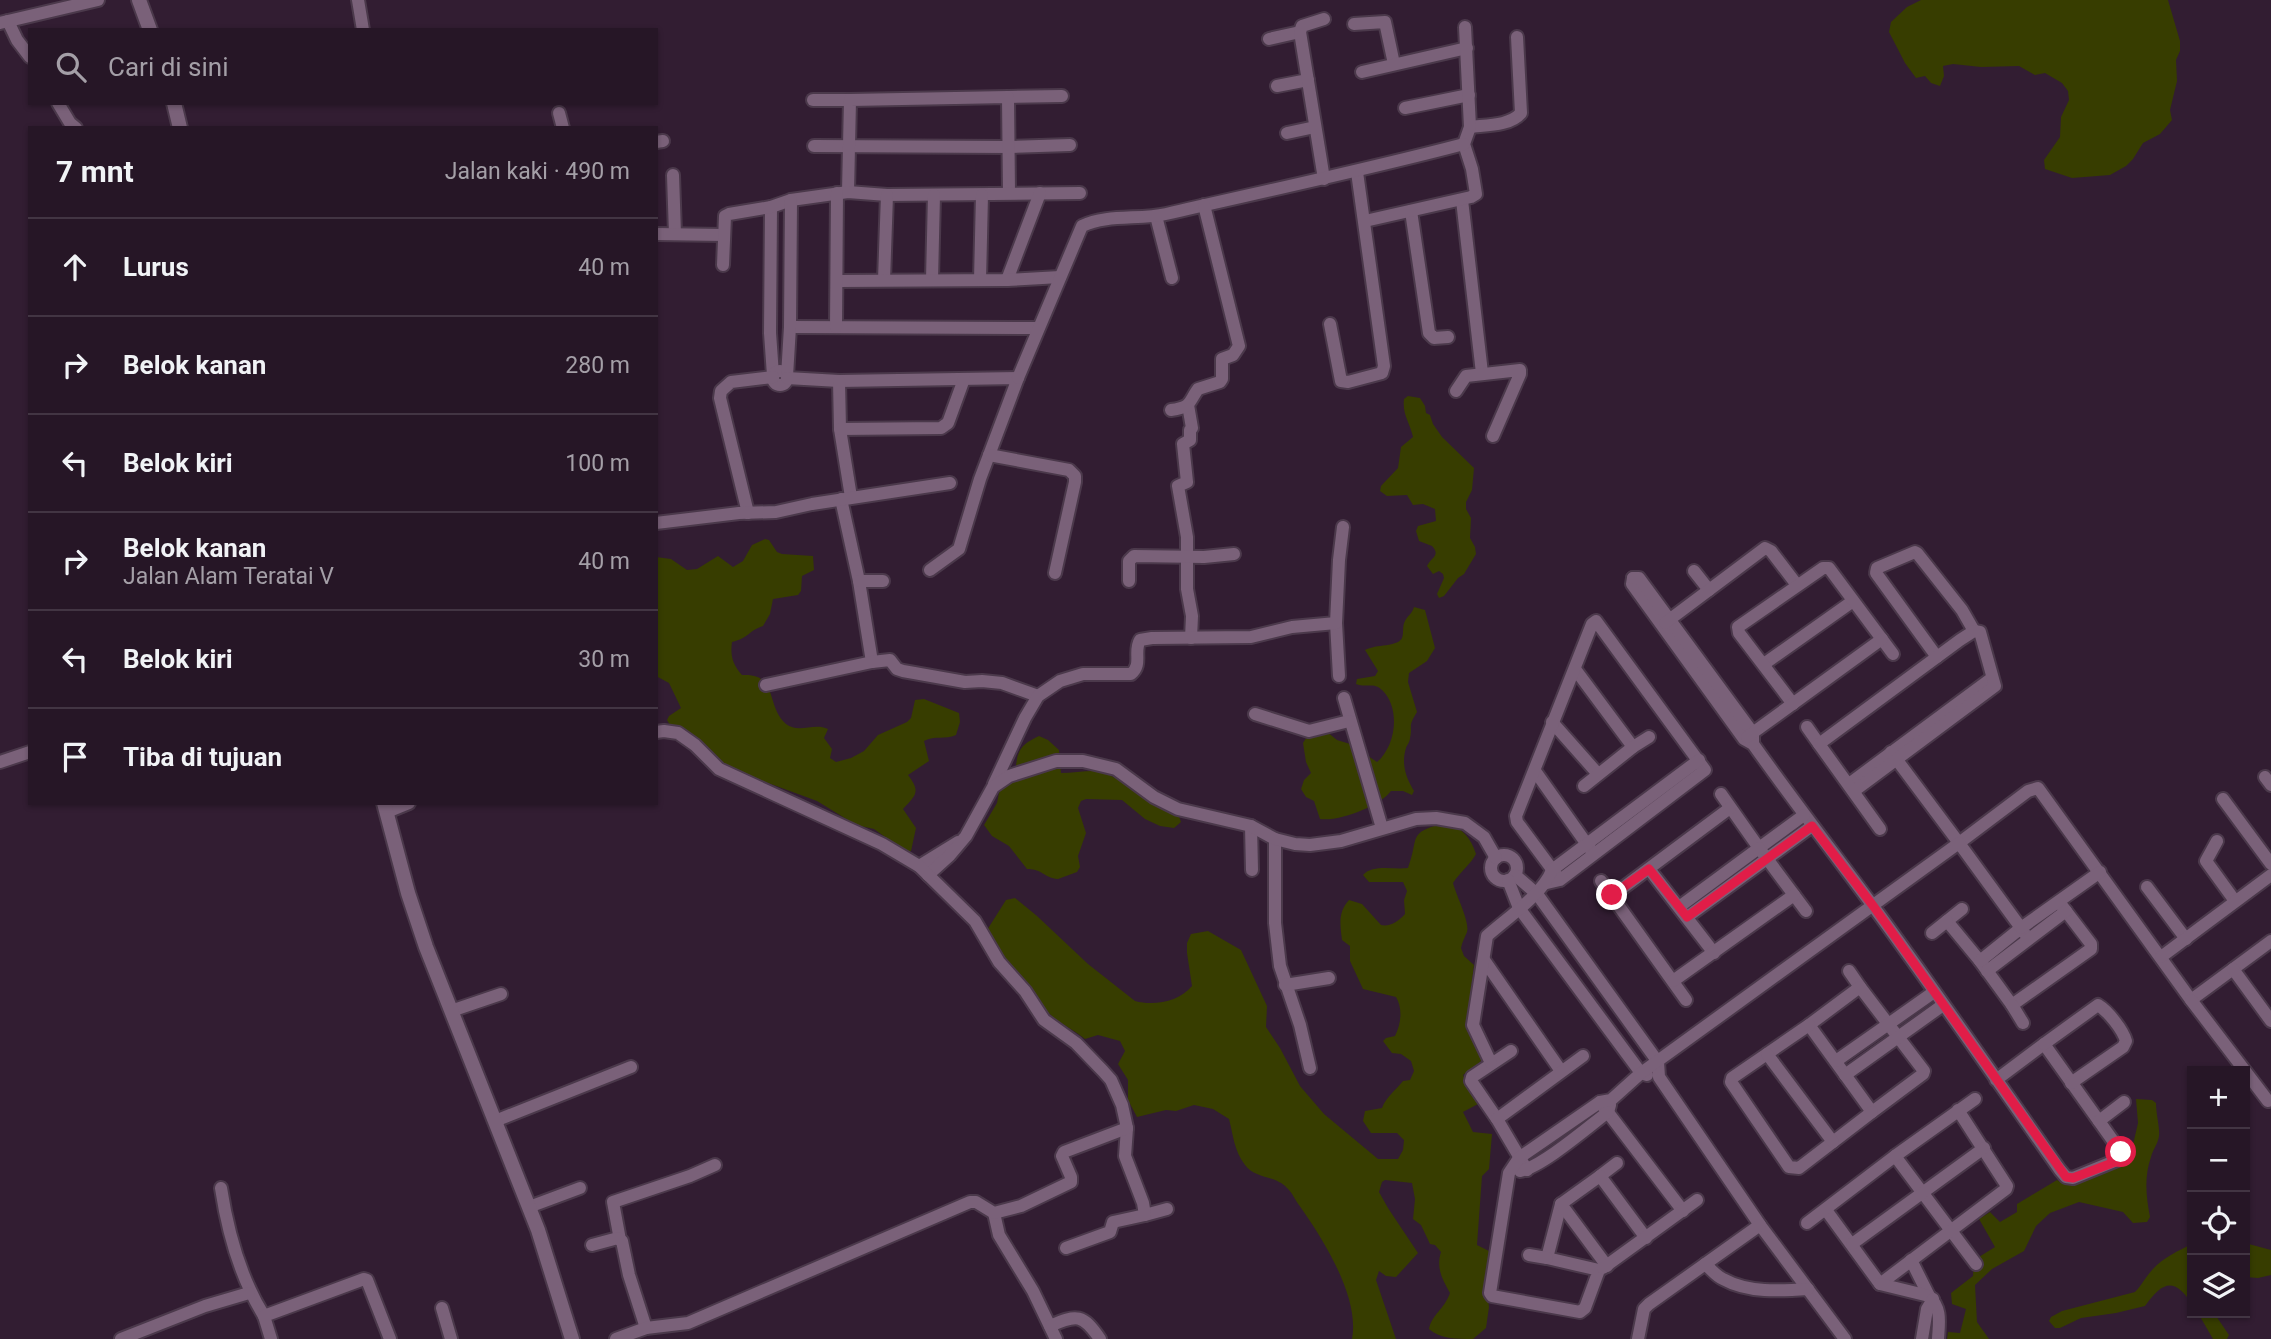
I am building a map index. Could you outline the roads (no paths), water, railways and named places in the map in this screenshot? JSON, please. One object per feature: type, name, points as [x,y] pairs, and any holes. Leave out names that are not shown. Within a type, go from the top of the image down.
[{"type":"street","points":[[28,54],[4,22],[98,0]]},
{"type":"street","points":[[139,0],[149,28]]},
{"type":"street","points":[[358,0],[363,28]]},
{"type":"street","points":[[1324,19],[1302,26],[1300,32],[1324,179]]},
{"type":"street","points":[[1354,24],[1385,22],[1394,64]]},
{"type":"street","points":[[1365,220],[1462,200],[1476,194],[1464,144],[1470,127],[1465,27]]},
{"type":"street","points":[[1269,39],[1300,32]]},
{"type":"street","points":[[1470,127],[1506,122],[1517,118],[1521,113],[1517,37]]},
{"type":"street","points":[[1362,72],[1467,48]]},
{"type":"street","points":[[1277,86],[1308,80]]},
{"type":"street","points":[[1405,108],[1469,95]]},
{"type":"street","points":[[813,100],[1062,96]]},
{"type":"street","points":[[1008,97],[1009,193]]},
{"type":"street","points":[[836,327],[842,192],[850,100]]},
{"type":"street","points":[[59,105],[74,126]]},
{"type":"street","points":[[174,105],[180,126]]},
{"type":"street","points":[[559,113],[562,126]]},
{"type":"street","points":[[1287,133],[1315,127]]},
{"type":"street","points":[[930,570],[959,549],[989,455],[1018,378],[1082,226],[1106,219],[1156,216],[1357,172],[1464,144]]},
{"type":"street","points":[[814,146],[1070,145]]},
{"type":"street","points":[[1330,324],[1341,381],[1348,382],[1382,373],[1384,366],[1357,172]]},
{"type":"street","points":[[673,175],[676,234]]},
{"type":"street","points":[[723,265],[723,221],[729,214],[771,207],[792,200],[842,192],[887,195],[1080,193]]},
{"type":"street","points":[[1007,280],[1040,193]]},
{"type":"street","points":[[884,280],[887,195]]},
{"type":"street","points":[[932,280],[934,195]]},
{"type":"street","points":[[980,280],[982,195]]},
{"type":"street","points":[[780,377],[790,327],[792,200]]},
{"type":"street","points":[[1462,200],[1482,373]]},
{"type":"street","points":[[1171,410],[1192,402],[1198,389],[1220,382],[1222,359],[1233,355],[1239,346],[1204,205]]},
{"type":"street","points":[[771,207],[770,332],[780,377]]},
{"type":"street","points":[[1411,211],[1429,333],[1434,338],[1448,337]]},
{"type":"street","points":[[1156,216],[1172,278]]},
{"type":"street","points":[[658,234],[723,235]]},
{"type":"street","points":[[838,281],[1060,277]]},
{"type":"street","points":[[790,327],[1038,328]]},
{"type":"street","points":[[1456,391],[1463,378],[1516,369],[1521,372],[1493,436]]},
{"type":"street","points":[[748,513],[723,411],[721,391],[731,382],[780,377],[839,381],[1018,378]]},
{"type":"street","points":[[839,429],[941,428],[948,423],[964,379]]},
{"type":"street","points":[[839,381],[839,429],[846,498],[872,662]]},
{"type":"street","points":[[1188,405],[1192,428],[1189,430],[1190,440],[1183,444],[1188,482],[1178,486],[1186,537],[1191,638]]},
{"type":"street","points":[[989,455],[1069,470],[1075,476],[1055,573]]},
{"type":"street","points":[[658,523],[776,512],[846,498],[950,483]]},
{"type":"street","points":[[1339,676],[1336,623],[1343,527]]},
{"type":"street","points":[[1797,585],[1771,551],[1765,548],[1666,622],[1812,826],[1874,907],[2060,1170],[2069,1178],[2122,1158],[2121,1152],[2044,1044]]},
{"type":"street","points":[[1937,657],[1876,573],[1877,568],[1917,553],[1962,611],[1974,631]]},
{"type":"street","points":[[1129,581],[1128,564],[1131,558],[1234,554]]},
{"type":"street","points":[[1793,704],[1739,633],[1738,625],[1827,567],[1893,654]]},
{"type":"street","points":[[1694,571],[1709,590]]},
{"type":"street","points":[[859,581],[883,581]]},
{"type":"street","points":[[1764,664],[1853,601]]},
{"type":"street","points":[[1491,1063],[1473,1025],[1487,936],[1553,878],[1591,849],[1705,770],[1596,621],[1592,624],[1516,816],[1517,822],[1553,878]]},
{"type":"street","points":[[929,867],[961,840],[981,812],[1038,696],[1060,681],[1083,674],[1131,674],[1136,670],[1140,640],[1251,637],[1293,627],[1336,623]]},
{"type":"street","points":[[1819,744],[1978,630],[1995,686],[1852,788]]},
{"type":"street","points":[[1750,739],[1882,639]]},
{"type":"street","points":[[766,685],[890,660],[897,669],[903,671],[965,681],[1002,683],[1038,696]]},
{"type":"street","points":[[1575,668],[1633,747]]},
{"type":"street","points":[[1344,698],[1382,828]]},
{"type":"street","points":[[1255,714],[1309,731],[1349,720]]},
{"type":"street","points":[[1552,722],[1598,774]]},
{"type":"street","points":[[1807,727],[1880,829]]},
{"type":"street","points":[[658,732],[678,733],[695,745],[719,769],[929,867],[975,921],[999,962],[1025,991],[1044,1020],[1076,1043],[1111,1080],[1122,1105],[1127,1128],[1125,1156],[1145,1215]]},
{"type":"street","points":[[1584,786],[1649,737]]},
{"type":"street","points":[[0,762],[28,753]]},
{"type":"street","points":[[1894,756],[2025,933]]},
{"type":"street","points":[[993,787],[1009,776],[1056,761],[1083,761],[1116,769],[1154,797],[1178,809],[1251,827],[1275,839],[1295,844],[1341,841],[1416,818],[1436,818],[1465,823],[1484,837],[1496,858]]},
{"type":"street","points":[[1535,771],[1591,849]]},
{"type":"street","points":[[1509,1173],[1527,1170],[1641,1073],[1874,907],[2028,790],[2038,788],[2191,1000],[2268,1101]]},
{"type":"street","points":[[1720,794],[1806,911]]},
{"type":"street","points":[[2223,799],[2271,864]]},
{"type":"street","points":[[386,807],[408,893],[450,1011],[529,1207],[572,1339]]},
{"type":"street","points":[[1612,895],[1730,808]]},
{"type":"street","points":[[1683,912],[1763,853],[1804,815]]},
{"type":"street","points":[[1763,853],[1812,826]]},
{"type":"street","points":[[1251,827],[1252,870]]},
{"type":"street","points":[[1275,839],[1275,923],[1280,966],[1300,1025],[1310,1068]]},
{"type":"street","points":[[2217,841],[2206,861],[2235,901]]},
{"type":"street","points":[[1512,877],[1502,880],[1493,874],[1496,858],[1508,855],[1515,860],[1517,867],[1512,877],[1519,908],[1641,1073],[1659,1077]]},
{"type":"street","points":[[1649,869],[1714,953]]},
{"type":"street","points":[[1983,966],[2062,906],[2100,872]]},
{"type":"street","points":[[2161,957],[2271,875]]},
{"type":"street","points":[[1512,877],[1536,894],[1658,1062],[1659,1077],[1760,1225],[1845,1339]]},
{"type":"street","points":[[1601,881],[1686,1000]]},
{"type":"street","points":[[2147,887],[2186,939]]},
{"type":"street","points":[[1673,981],[1794,895]]},
{"type":"street","points":[[2012,1005],[2091,949],[2091,944],[2062,906]]},
{"type":"street","points":[[1932,933],[1962,909]]},
{"type":"street","points":[[1947,921],[2023,1023]]},
{"type":"street","points":[[2191,1000],[2271,940]]},
{"type":"street","points":[[1484,960],[1561,1071]]},
{"type":"street","points":[[2233,969],[2271,1021]]},
{"type":"street","points":[[1849,971],[1924,1071],[1799,1168],[1789,1167],[1731,1082],[1732,1078],[1860,987]]},
{"type":"street","points":[[1285,985],[1329,978]]},
{"type":"street","points":[[1836,1061],[1934,992]]},
{"type":"street","points":[[450,1011],[502,994]]},
{"type":"street","points":[[1845,1075],[1943,1005]]},
{"type":"street","points":[[1996,1080],[2098,1005],[2104,1008],[2126,1041],[2123,1046],[2071,1083]]},
{"type":"street","points":[[1808,1025],[1872,1112]]},
{"type":"street","points":[[1511,1051],[1472,1077],[1471,1081],[1527,1170]]},
{"type":"street","points":[[1767,1054],[1833,1142]]},
{"type":"street","points":[[1497,1119],[1583,1056]]},
{"type":"street","points":[[495,1121],[631,1067]]},
{"type":"street","points":[[1807,1223],[1975,1099]]},
{"type":"street","points":[[2099,1121],[2124,1102]]},
{"type":"street","points":[[1606,1105],[1519,1158],[1509,1173],[1491,1296],[1582,1312],[1603,1268],[1697,1200]]},
{"type":"street","points":[[1606,1105],[1683,1211]]},
{"type":"street","points":[[1880,1283],[2007,1188],[2007,1183],[1958,1111]]},
{"type":"street","points":[[616,1339],[646,1328],[688,1323],[970,1202],[976,1202],[995,1213],[1021,1206],[1071,1182],[1062,1156],[1064,1152],[1127,1128]]},
{"type":"street","points":[[1852,1244],[1984,1148]]},
{"type":"street","points":[[1895,1156],[1976,1264]]},
{"type":"street","points":[[1547,1258],[1561,1204],[1617,1163]]},
{"type":"street","points":[[646,1328],[628,1275],[613,1202],[715,1165]]},
{"type":"street","points":[[1600,1176],[1646,1238]]},
{"type":"street","points":[[221,1188],[226,1219],[249,1293],[264,1316],[271,1339]]},
{"type":"street","points":[[529,1207],[580,1188]]},
{"type":"street","points":[[1561,1204],[1603,1268]]},
{"type":"street","points":[[1066,1248],[1110,1232],[1113,1222],[1167,1209]]},
{"type":"street","points":[[1826,1210],[1880,1283],[1931,1298]]},
{"type":"street","points":[[995,1213],[999,1235],[1033,1291],[1056,1339]]},
{"type":"street","points":[[1638,1339],[1644,1309],[1760,1225]]},
{"type":"street","points":[[592,1245],[618,1238],[620,1240]]},
{"type":"street","points":[[1529,1255],[1603,1268]]},
{"type":"street","points":[[1911,1261],[1939,1311],[1938,1339]]},
{"type":"street","points":[[1705,1264],[1721,1279],[1748,1287],[1779,1291],[1808,1289]]},
{"type":"street","points":[[264,1316],[364,1279],[367,1280],[390,1339]]},
{"type":"street","points":[[121,1339],[205,1306],[249,1293]]},
{"type":"street","points":[[1922,1339],[1931,1298]]},
{"type":"street","points":[[442,1308],[451,1339]]},
{"type":"street","points":[[1050,1326],[1073,1317],[1082,1319],[1088,1322],[1100,1339]]}]
